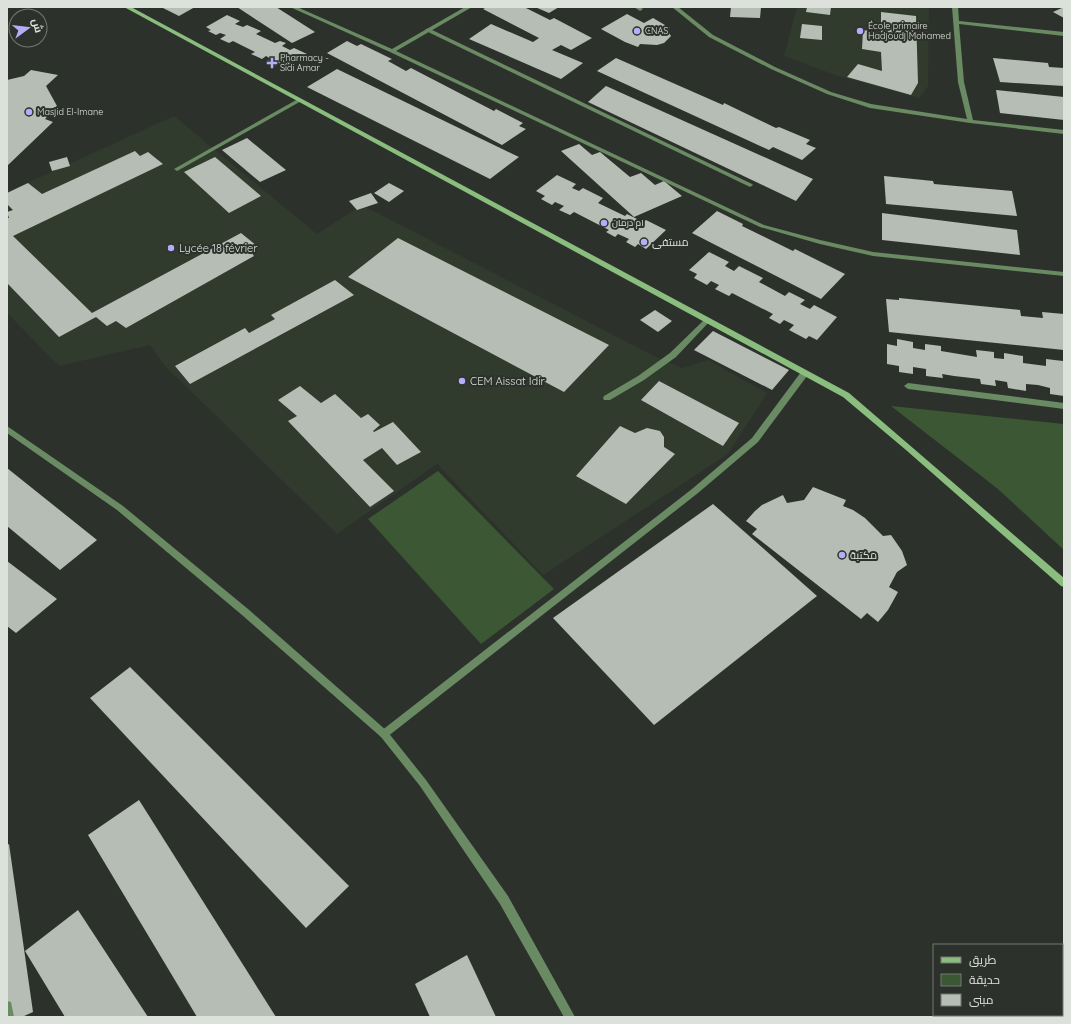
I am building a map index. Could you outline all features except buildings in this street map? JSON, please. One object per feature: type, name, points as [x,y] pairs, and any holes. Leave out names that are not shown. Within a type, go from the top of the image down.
[{"type":"street","points":[[127,7],[804,374],[846,395],[1064,583]]},
{"type":"street","points":[[293,7],[392,51],[762,226],[820,242],[873,254],[1064,274]]},
{"type":"street","points":[[392,51],[469,7]]},
{"type":"street","points":[[675,7],[711,36],[773,68],[829,93],[870,106],[970,121],[1064,132]]},
{"type":"street","points":[[955,7],[961,82],[970,121]]},
{"type":"street","points":[[956,22],[1064,34]]},
{"type":"street","points":[[428,30],[750,185]]},
{"type":"street","points":[[177,169],[300,100]]},
{"type":"street","points":[[607,398],[641,378],[673,355],[707,321]]},
{"type":"street","points":[[384,734],[696,491],[749,446],[804,374]]},
{"type":"street","points":[[908,386],[1064,406]]},
{"type":"street","points":[[7,429],[120,508],[245,612],[384,734],[423,783],[504,900],[570,1017]]},
{"type":"street","points":[[7,1006],[9,1017]]},
{"type":"shaded area","name":"École primaire Hadjoudj Mohamed","points":[[797,7],[929,7],[928,86],[919,98],[835,75],[784,56]]},
{"type":"shaded area","name":"CEM Aissat Idir","points":[[174,116],[317,234],[362,205],[654,356],[682,368],[708,360],[767,393],[728,454],[543,575],[437,464],[337,534],[164,365],[150,345],[59,366],[7,313],[7,187],[10,191]]},
{"type":"green space","points":[[891,406],[1064,424],[1064,550],[998,489]]},
{"type":"green space","points":[[438,471],[554,589],[481,644],[368,519]]},
{"type":"place","name":"CNAS","points":[[637,31]]},
{"type":"place","name":"École primaire Hadjoudj Mohamed","points":[[860,31]]},
{"type":"place","name":"Pharmacy - Sidi Amar","points":[[272,63]]},
{"type":"place","name":"Masjid El-Imane","points":[[29,112]]},
{"type":"place","name":"ام درمان","points":[[604,223]]},
{"type":"place","name":"مستفى","points":[[644,242]]},
{"type":"place","name":"Lycée 18 février","points":[[171,248]]},
{"type":"place","name":"CEM Aissat Idir","points":[[462,381]]},
{"type":"place","name":"مكتبة","points":[[842,555]]}]
